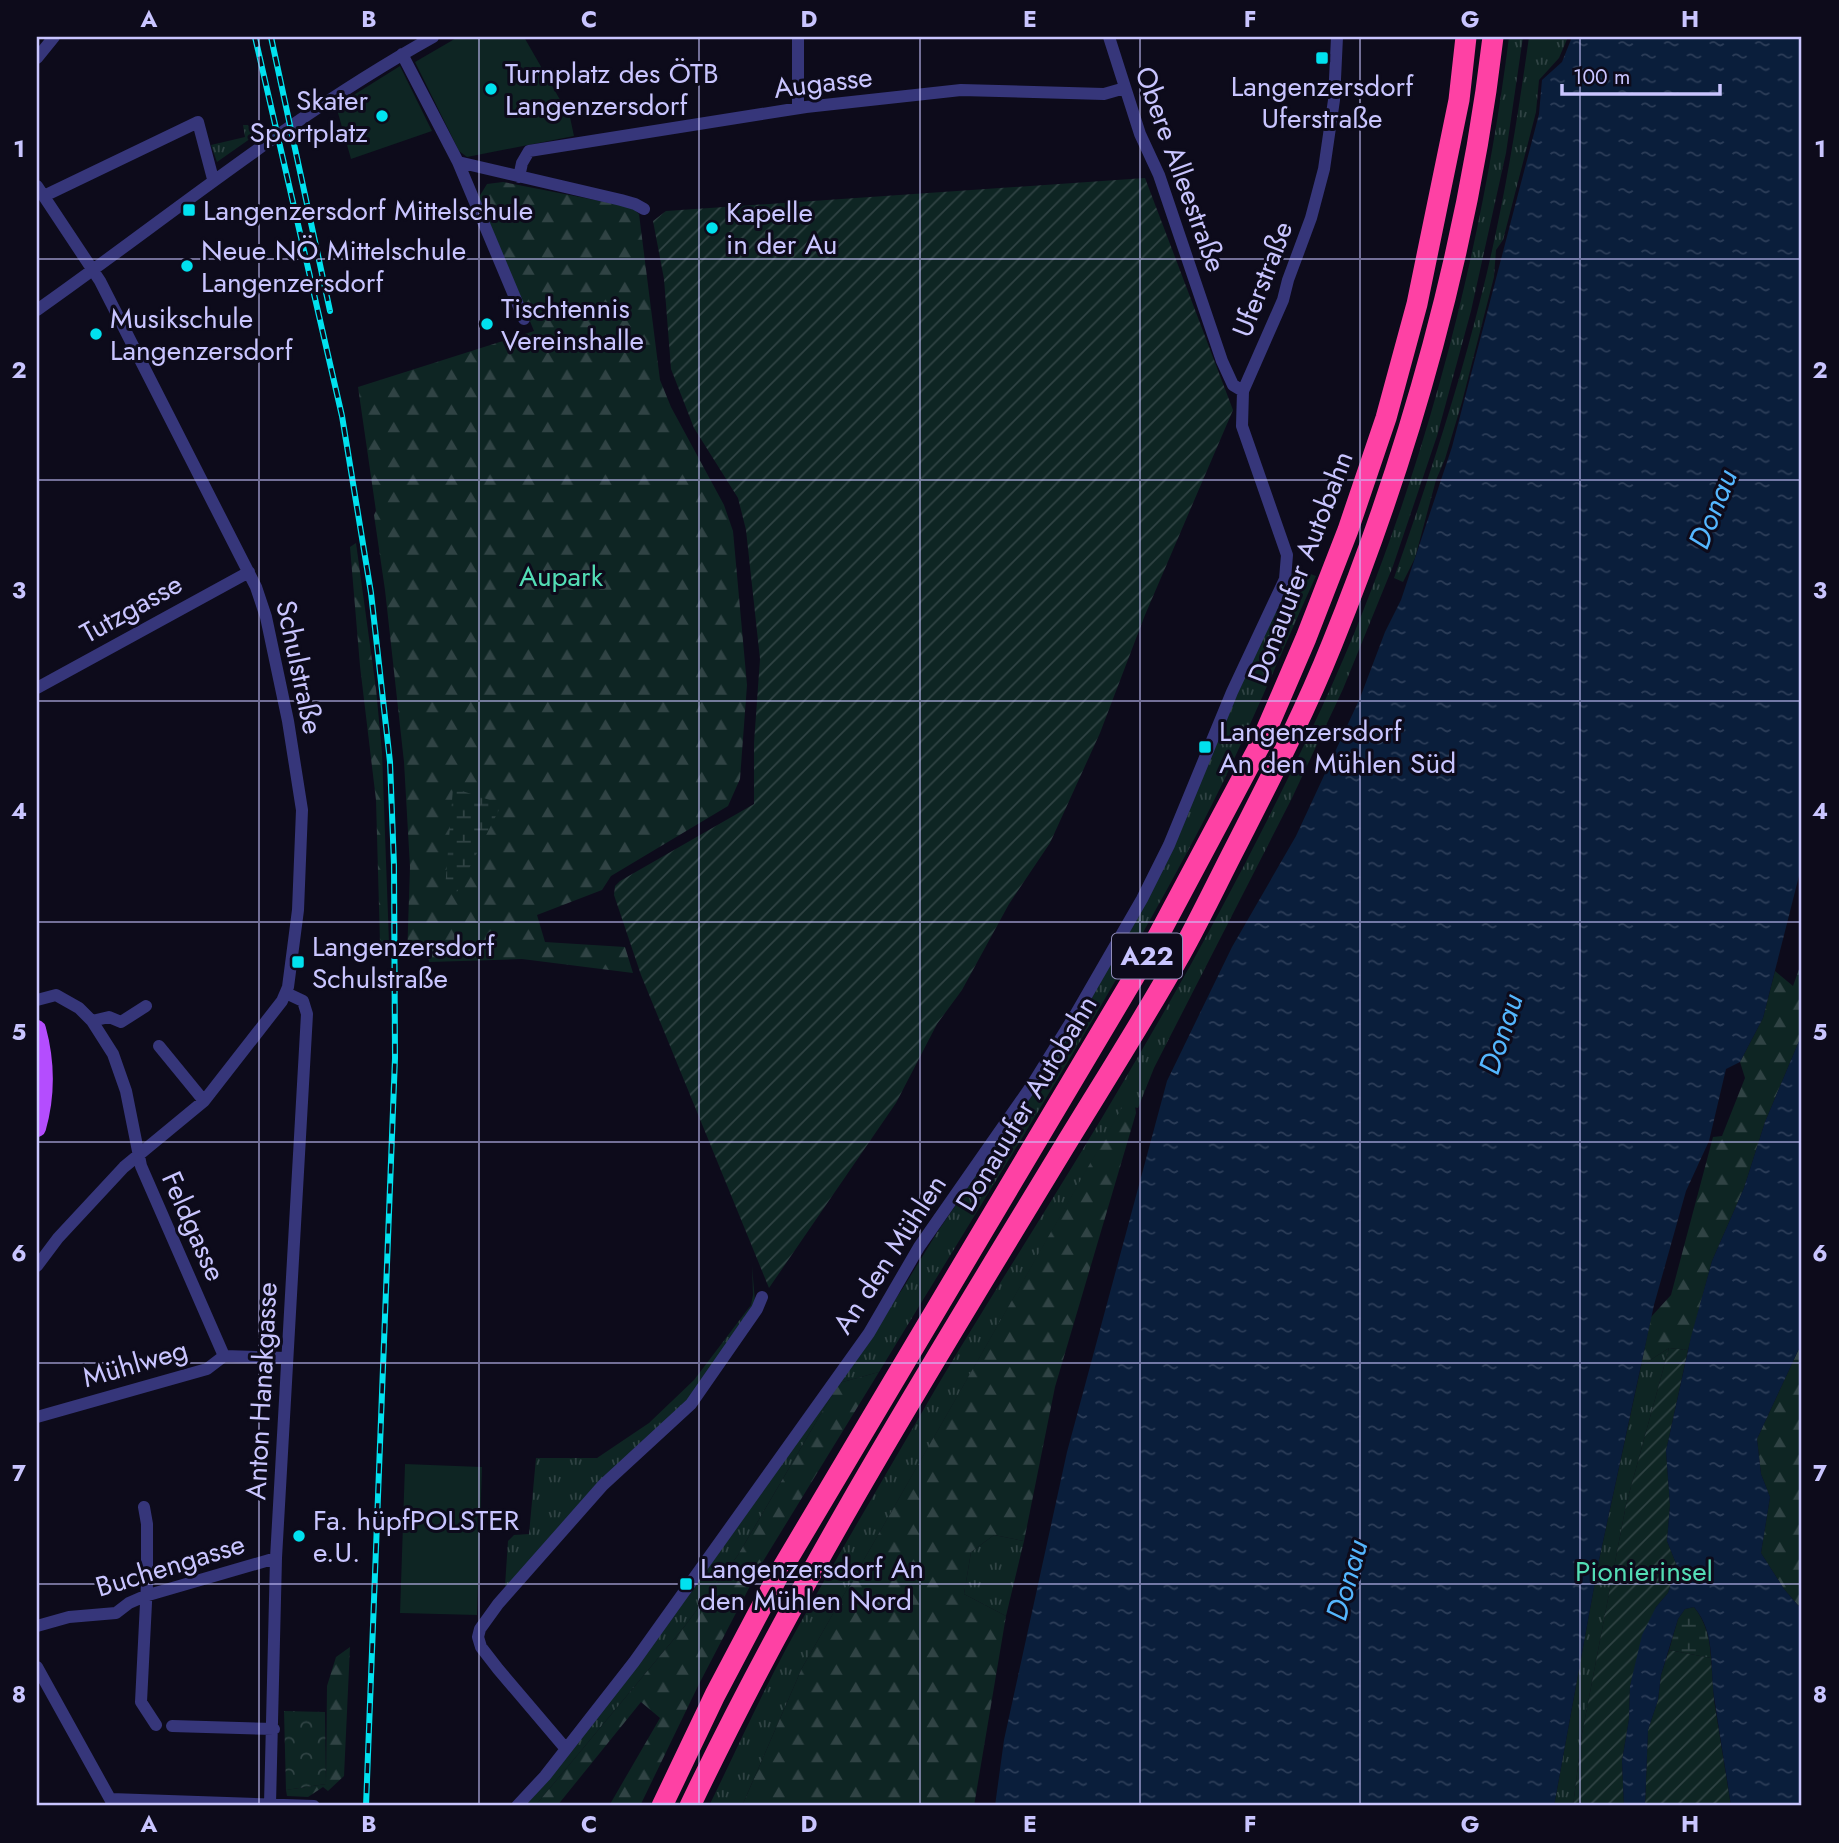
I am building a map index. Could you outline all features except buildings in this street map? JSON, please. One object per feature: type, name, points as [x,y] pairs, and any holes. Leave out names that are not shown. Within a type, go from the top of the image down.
[{"type":"highway","name":"Donauufer Autobahn","points":[[662,1806],[715,1695],[780,1572],[1156,940],[1260,745],[1343,542],[1386,418],[1417,304],[1459,100],[1466,37]]},
{"type":"highway","name":"Donauufer Autobahn","points":[[690,1806],[739,1704],[805,1580],[927,1372],[1181,952],[1289,740],[1331,648],[1409,429],[1441,314],[1484,112],[1493,37]]},
{"type":"main road","points":[[37,1029],[44,1073],[42,1106],[37,1128]]},
{"type":"street","points":[[37,58],[54,37]]},
{"type":"street","points":[[37,310],[213,179],[344,89],[433,37]]},
{"type":"street","points":[[798,37],[798,108]]},
{"type":"street","name":"Obere Alleestraße","points":[[1109,37],[1140,134],[1159,175],[1222,361],[1233,385],[1244,391]]},
{"type":"street","name":"Uferstraße","points":[[1281,532],[1241,426],[1244,391],[1283,300],[1311,218],[1324,169],[1332,120],[1337,37]]},
{"type":"street","points":[[402,54],[458,163],[524,319]]},
{"type":"street","name":"Augasse","points":[[519,177],[522,163],[529,151],[798,108],[961,90],[1104,94],[1125,88]]},
{"type":"street","points":[[40,191],[198,122],[213,179]]},
{"type":"street","points":[[458,163],[621,200],[643,209]]},
{"type":"street","name":"Schulstraße","points":[[37,1266],[86,1207],[138,1155],[204,1101],[286,993],[298,910],[302,810],[288,721],[266,617],[249,572],[93,270],[40,191]]},
{"type":"street","name":"An den Mühlen","points":[[517,1806],[566,1749],[650,1640],[869,1333],[927,1236],[996,1140],[1080,1006],[1142,899],[1169,845],[1232,692],[1281,591],[1287,555],[1281,532]]},
{"type":"street","name":"Tutzgasse","points":[[37,688],[249,572]]},
{"type":"street","name":"Anton Hanakgasse","points":[[270,1804],[274,1730],[276,1558],[307,1014],[303,1001],[286,993]]},
{"type":"street","name":"Feldgasse","points":[[37,1000],[56,995],[79,1008],[106,1040],[119,1066],[126,1091],[138,1155],[224,1356]]},
{"type":"street","points":[[92,1021],[109,1017],[121,1022],[146,1006]]},
{"type":"street","points":[[159,1046],[204,1101]]},
{"type":"street","points":[[566,1749],[481,1647],[478,1637],[480,1629],[505,1596],[603,1485],[691,1404],[743,1330],[762,1297]]},
{"type":"street","name":"Mühlweg","points":[[37,1417],[207,1369],[224,1356],[286,1359]]},
{"type":"street","points":[[144,1507],[147,1524],[141,1702],[156,1725]]},
{"type":"street","name":"Buchengasse","points":[[37,1626],[69,1617],[116,1613],[145,1596],[276,1558]]},
{"type":"street","points":[[39,1674],[113,1803],[314,1806]]},
{"type":"street","points":[[172,1726],[274,1730]]},
{"type":"green space","name":"Turnplatz des ÖTB Langenzersdorf","points":[[458,37],[524,37],[570,117],[574,136],[467,157],[459,151],[415,62]]},
{"type":"green space","points":[[1509,37],[1523,37],[1506,153],[1471,311],[1437,436],[1393,566],[1343,689],[1292,798],[1154,1068],[1138,1108],[1124,1105],[802,1668],[742,1806],[709,1806],[777,1667],[824,1581],[939,1383],[1181,983],[1254,846],[1322,707],[1387,547],[1416,464],[1441,379],[1481,208]]},
{"type":"green space","points":[[1529,37],[1568,37],[1559,58],[1539,80],[1536,112],[1503,240],[1496,250],[1494,277],[1462,402],[1436,480],[1415,558],[1403,582],[1394,578],[1452,401],[1490,261],[1509,166]]},
{"type":"green space","name":"Skater Sportplatz","points":[[400,66],[432,131],[351,159],[336,106]]},
{"type":"green space","points":[[243,125],[248,125],[254,136],[217,162],[211,145],[245,137]]},
{"type":"green space","points":[[1145,178],[1233,410],[1145,615],[1100,733],[1050,843],[1009,904],[962,990],[937,1024],[896,1103],[769,1288],[641,975],[614,895],[615,886],[620,881],[754,804],[754,743],[760,659],[746,530],[738,498],[694,428],[671,369],[664,279],[653,221],[666,211]]},
{"type":"green space","name":"Aupark","points":[[503,182],[631,207],[639,214],[660,380],[671,407],[724,505],[733,531],[747,685],[740,779],[728,806],[611,876],[602,890],[537,915],[545,942],[625,947],[633,973],[522,959],[429,962],[427,950],[407,958],[410,867],[404,762],[374,515],[376,511],[358,387],[534,331],[479,197],[487,184]]},
{"type":"green space","points":[[356,543],[382,752],[389,943],[380,943],[376,800],[360,666],[350,547]]},
{"type":"green space","points":[[1294,568],[1316,576],[1208,812],[1078,1045],[879,1372],[839,1383],[938,1231],[1050,1068],[1120,947]]},
{"type":"green space","points":[[453,788],[502,804],[457,892],[445,889]]},
{"type":"green space","points":[[1802,961],[1802,1034],[1765,1122],[1744,1188],[1712,1261],[1688,1350],[1669,1348],[1641,1366],[1651,1317],[1671,1295],[1713,1137],[1722,1136],[1745,1078],[1740,1062],[1763,1018],[1775,971],[1793,986]]},
{"type":"green space","points":[[1128,1102],[1135,1106],[1136,1113],[1055,1387],[1024,1541],[994,1535],[971,1552],[964,1594],[1006,1616],[974,1806],[742,1806],[802,1668],[1124,1104]]},
{"type":"green space","points":[[752,1266],[755,1301],[697,1391],[509,1586],[505,1586],[508,1541],[514,1535],[529,1534],[536,1458],[597,1458],[649,1423],[694,1380],[751,1305]]},
{"type":"green space","points":[[1802,1342],[1802,1610],[1784,1589],[1761,1553],[1770,1497],[1761,1474],[1757,1439]]},
{"type":"green space","points":[[1669,1348],[1626,1505],[1582,1734],[1573,1806],[1554,1806],[1599,1560],[1641,1366]]},
{"type":"green space","name":"Pionierinsel","points":[[1669,1348],[1688,1350],[1666,1451],[1670,1505],[1667,1541],[1677,1566],[1668,1593],[1656,1607],[1630,1686],[1629,1719],[1622,1761],[1624,1806],[1573,1806],[1582,1734],[1626,1505]]},
{"type":"green space","points":[[879,1372],[762,1563],[640,1806],[609,1806],[660,1718],[641,1702],[557,1806],[535,1806],[684,1627],[738,1555],[839,1383]]},
{"type":"green space","points":[[839,1383],[738,1555],[684,1627],[535,1806],[524,1806]]},
{"type":"green space","points":[[405,1464],[482,1467],[477,1615],[400,1613]]},
{"type":"green space","points":[[994,1535],[1024,1541],[1006,1616],[964,1594],[971,1552]]},
{"type":"green space","points":[[1694,1607],[1707,1631],[1711,1658],[1669,1650],[1678,1619],[1685,1609]]},
{"type":"green space","points":[[350,1647],[344,1776],[328,1791],[323,1787],[308,1797],[287,1796],[286,1790],[326,1784],[327,1686],[336,1657]]},
{"type":"green space","name":"Pionierinsel","points":[[1669,1650],[1711,1658],[1714,1700],[1731,1806],[1645,1806],[1648,1730]]},
{"type":"green space","points":[[284,1711],[325,1712],[326,1784],[286,1790]]},
{"type":"water","name":"Donau","points":[[1572,37],[1802,37],[1802,864],[1763,1018],[1740,1062],[1726,1069],[1709,1141],[1686,1191],[1654,1305],[1599,1560],[1554,1806],[995,1806],[1004,1740],[1067,1452],[1167,1081],[1232,947],[1296,836],[1360,698],[1385,632],[1401,600],[1452,447],[1539,114],[1542,80],[1562,62]]},
{"type":"water","points":[[1802,1034],[1802,1342],[1757,1439],[1761,1474],[1770,1497],[1761,1553],[1784,1589],[1802,1610],[1802,1806],[1731,1806],[1713,1691],[1709,1641],[1694,1607],[1685,1609],[1678,1619],[1661,1675],[1658,1700],[1648,1730],[1645,1806],[1624,1806],[1622,1761],[1629,1719],[1630,1686],[1642,1635],[1656,1607],[1668,1593],[1677,1566],[1667,1541],[1670,1505],[1666,1451],[1691,1337],[1712,1261],[1744,1188],[1765,1122]]},
{"type":"railway","points":[[255,37],[342,416],[371,593],[390,762],[394,865],[395,1058],[366,1806]]},
{"type":"railway","points":[[271,37],[330,311]]},
{"type":"place","name":"Langenzersdorf Uferstraße","points":[[1322,58]]},
{"type":"place","name":"Turnplatz des ÖTB Langenzersdorf","points":[[491,89]]},
{"type":"place","name":"Skater Sportplatz","points":[[382,116]]},
{"type":"place","name":"Langenzersdorf Mittelschule","points":[[189,210]]},
{"type":"place","name":"Kapelle in der Au","points":[[712,228]]},
{"type":"place","name":"Neue NÖ Mittelschule Langenzersdorf","points":[[187,266]]},
{"type":"place","name":"Tischtennis Vereinshalle","points":[[487,324]]},
{"type":"place","name":"Musikschule Langenzersdorf","points":[[96,334]]},
{"type":"place","name":"Langenzersdorf An den Mühlen Süd","points":[[1205,747]]},
{"type":"place","name":"Langenzersdorf Schulstraße","points":[[298,962]]},
{"type":"place","name":"Fa. hüpfPOLSTER e.U.","points":[[299,1536]]},
{"type":"place","name":"Langenzersdorf An den Mühlen Nord","points":[[686,1584]]}]
